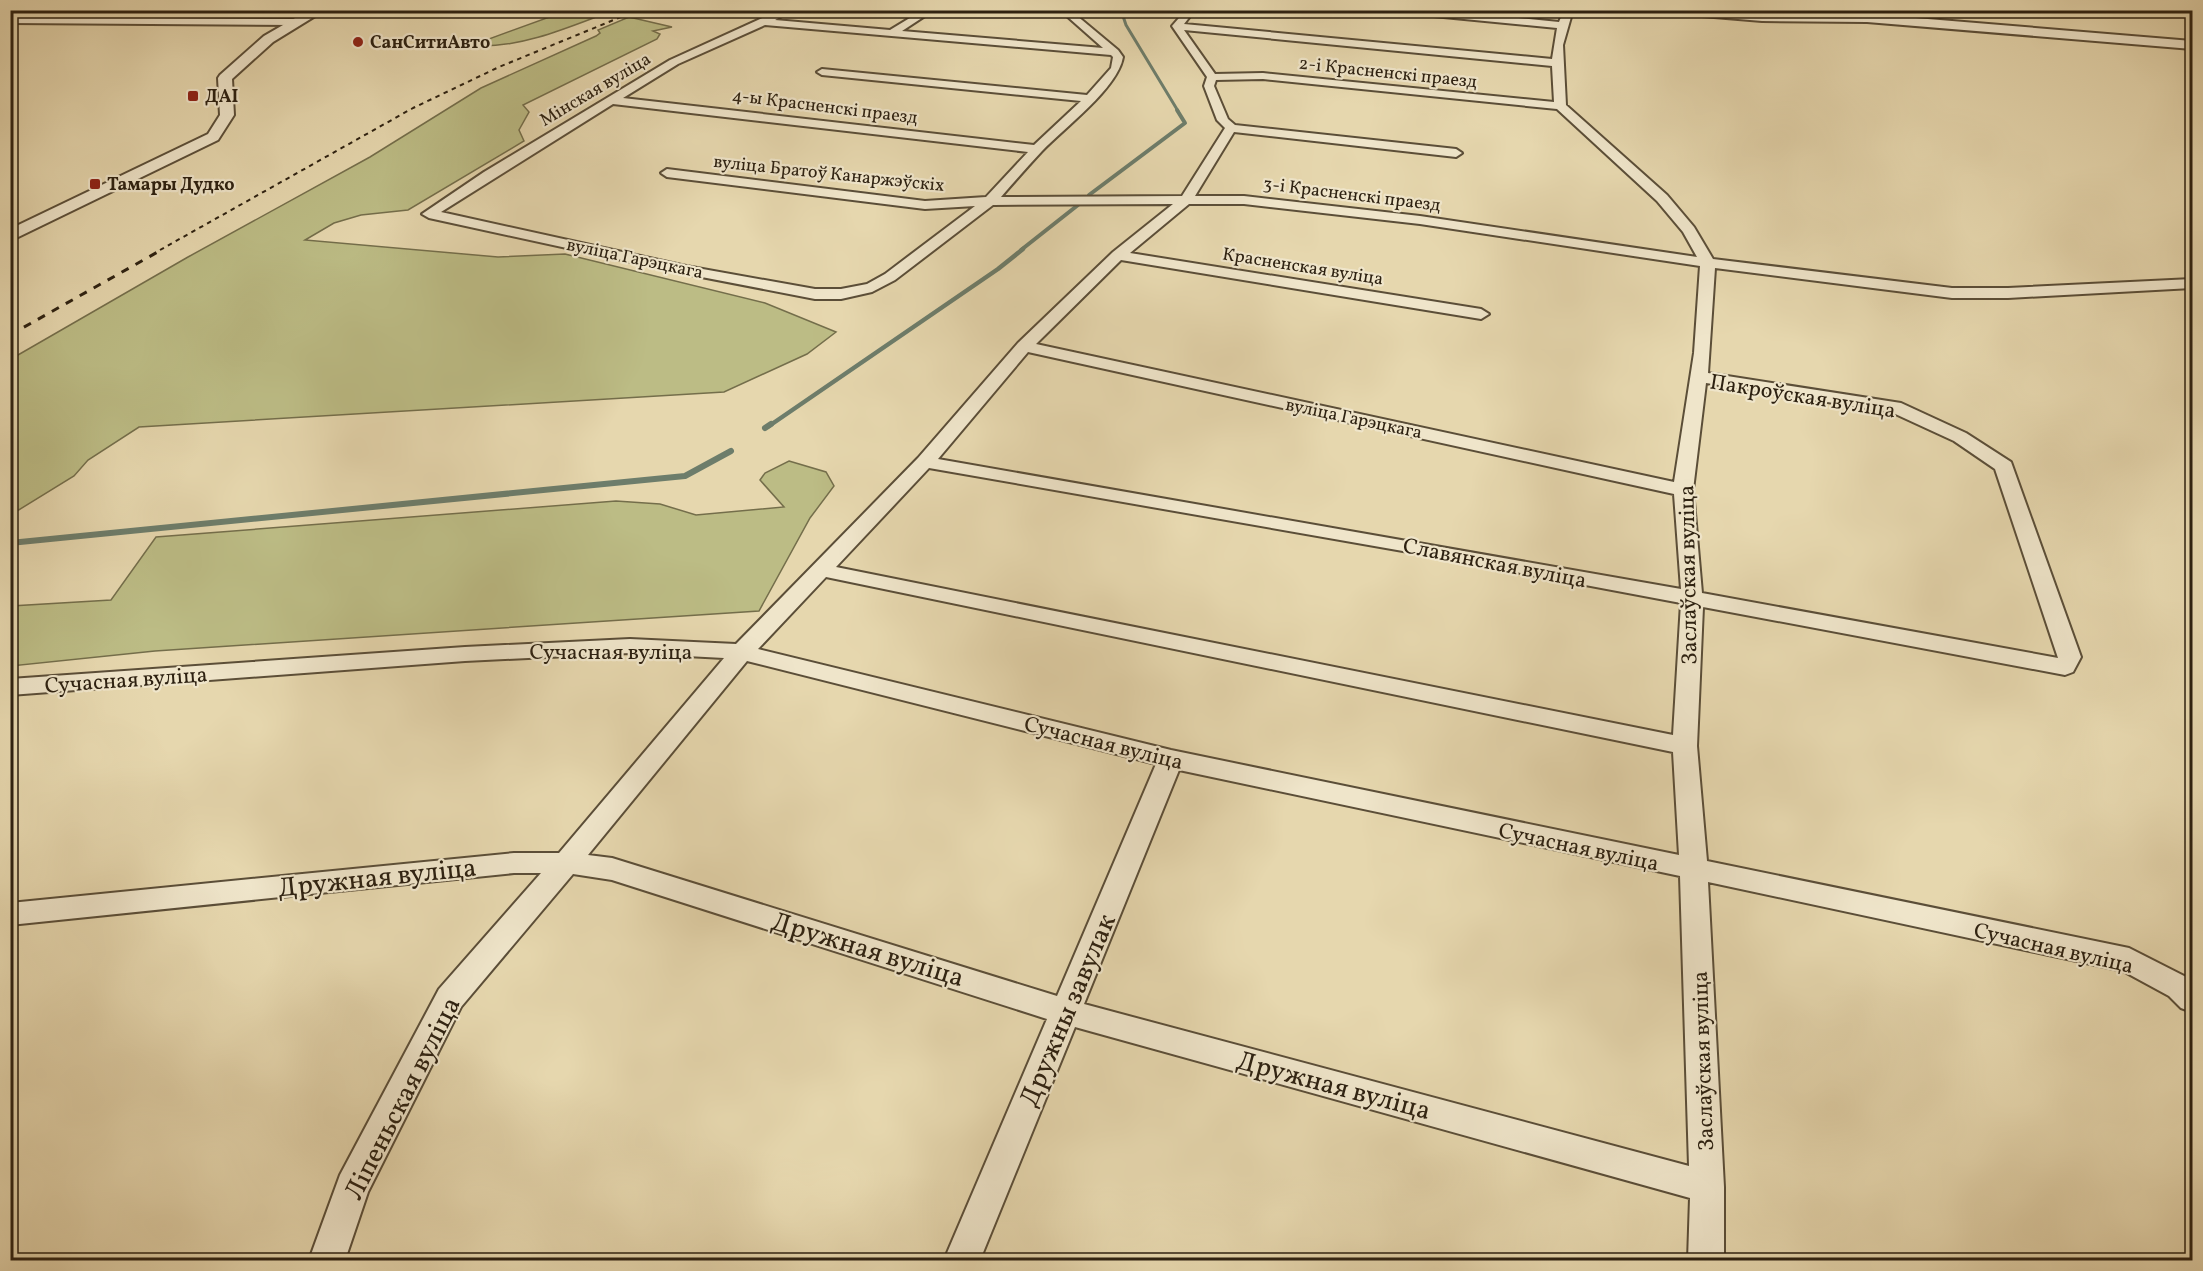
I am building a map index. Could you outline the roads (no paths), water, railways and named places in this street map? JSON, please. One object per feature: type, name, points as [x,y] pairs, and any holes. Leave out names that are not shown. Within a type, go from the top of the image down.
[{"type":"street","points":[[10,236],[213,137],[226,124],[228,108],[225,78],[262,44],[294,22],[319,10]]},
{"type":"street","name":"Мінская вуліца","points":[[429,214],[609,100],[674,62],[789,10]]},
{"type":"street","points":[[891,33],[930,10]]},
{"type":"street","points":[[1064,10],[1114,52]]},
{"type":"street","points":[[1177,26],[1191,10]]},
{"type":"street","points":[[1402,10],[1560,25]]},
{"type":"street","points":[[1569,10],[1560,25],[1556,63],[1560,106],[1662,198],[1689,230],[1708,263]]},
{"type":"street","points":[[1678,10],[1761,17],[1867,18],[2193,45]]},
{"type":"street","points":[[10,20],[294,22]]},
{"type":"street","points":[[764,22],[1114,52]]},
{"type":"street","points":[[1177,26],[1556,63]]},
{"type":"street","points":[[1177,26],[1182,37],[1212,77],[1209,86],[1223,120],[1231,128],[1456,153]]},
{"type":"street","name":"вуліца Братоў Канаржэўскіх","points":[[841,294],[872,286],[891,277],[988,203],[1037,149],[1090,99],[1116,69],[1118,57],[1114,52]]},
{"type":"street","points":[[822,72],[1090,99]]},
{"type":"street","name":"2-і Красненскі праезд","points":[[1212,77],[1263,76],[1560,106]]},
{"type":"street","name":"4-ы Красненскі праезд","points":[[609,100],[1037,149]]},
{"type":"street","points":[[925,462],[1024,346],[1118,255],[1186,200],[1231,128]]},
{"type":"street","name":"вуліца Братоў Канаржэўскіх","points":[[667,173],[925,205],[988,203]]},
{"type":"street","name":"3-і Красненскі праезд","points":[[988,203],[1011,200],[1244,200],[1420,220],[1708,263],[1952,293],[2008,293],[2193,283]]},
{"type":"street","name":"вуліца Гарэцкага","points":[[429,214],[686,270],[814,294],[841,294]]},
{"type":"street","name":"Красненская вуліца","points":[[1118,255],[1481,315]]},
{"type":"street","name":"Заслаўская вуліца","points":[[1706,1260],[1707,1187],[1694,870],[1685,746],[1692,598],[1683,490],[1698,377],[1708,263]]},
{"type":"street","name":"вуліца Гарэцкага","points":[[1024,346],[1683,490]]},
{"type":"street","name":"Пакроўская вуліца","points":[[1698,377],[1895,407],[1960,437],[2004,466],[2070,657],[2065,667]]},
{"type":"street","name":"Ліпеньская вуліца","points":[[327,1260],[352,1187],[450,998],[567,863],[742,652],[925,462]]},
{"type":"street","name":"Славянская вуліца","points":[[925,462],[1420,548],[2065,667]]},
{"type":"street","points":[[822,570],[1685,746]]},
{"type":"street","name":"Сучасная вуліца","points":[[10,687],[465,654],[630,646],[742,652],[1171,759],[2129,960],[2186,993]]},
{"type":"street","name":"Дружны завулак","points":[[962,1260],[1068,1012],[1171,759]]},
{"type":"street","name":"Дружная вуліца","points":[[10,914],[514,863],[567,863],[612,869],[1068,1012],[1707,1187]]},
{"type":"waterway","points":[[1121,10],[1126,25],[1178,111]]},
{"type":"waterway","points":[[1089,195],[1185,123],[1177,110]]},
{"type":"waterway","points":[[1021,250],[1078,205]]},
{"type":"waterway","points":[[769,426],[998,269],[1023,249]]},
{"type":"waterway","points":[[765,428],[771,424]]},
{"type":"waterway","points":[[10,543],[685,476],[731,451]]},
{"type":"railway","points":[[160,250],[413,108],[499,67],[638,10]]},
{"type":"railway","points":[[10,335],[163,249]]},
{"type":"place","name":"СанСитиАвто","points":[[358,42]]},
{"type":"place","name":"ДАІ","points":[[193,96]]},
{"type":"place","name":"Тамары Дудко","points":[[95,184]]}]
